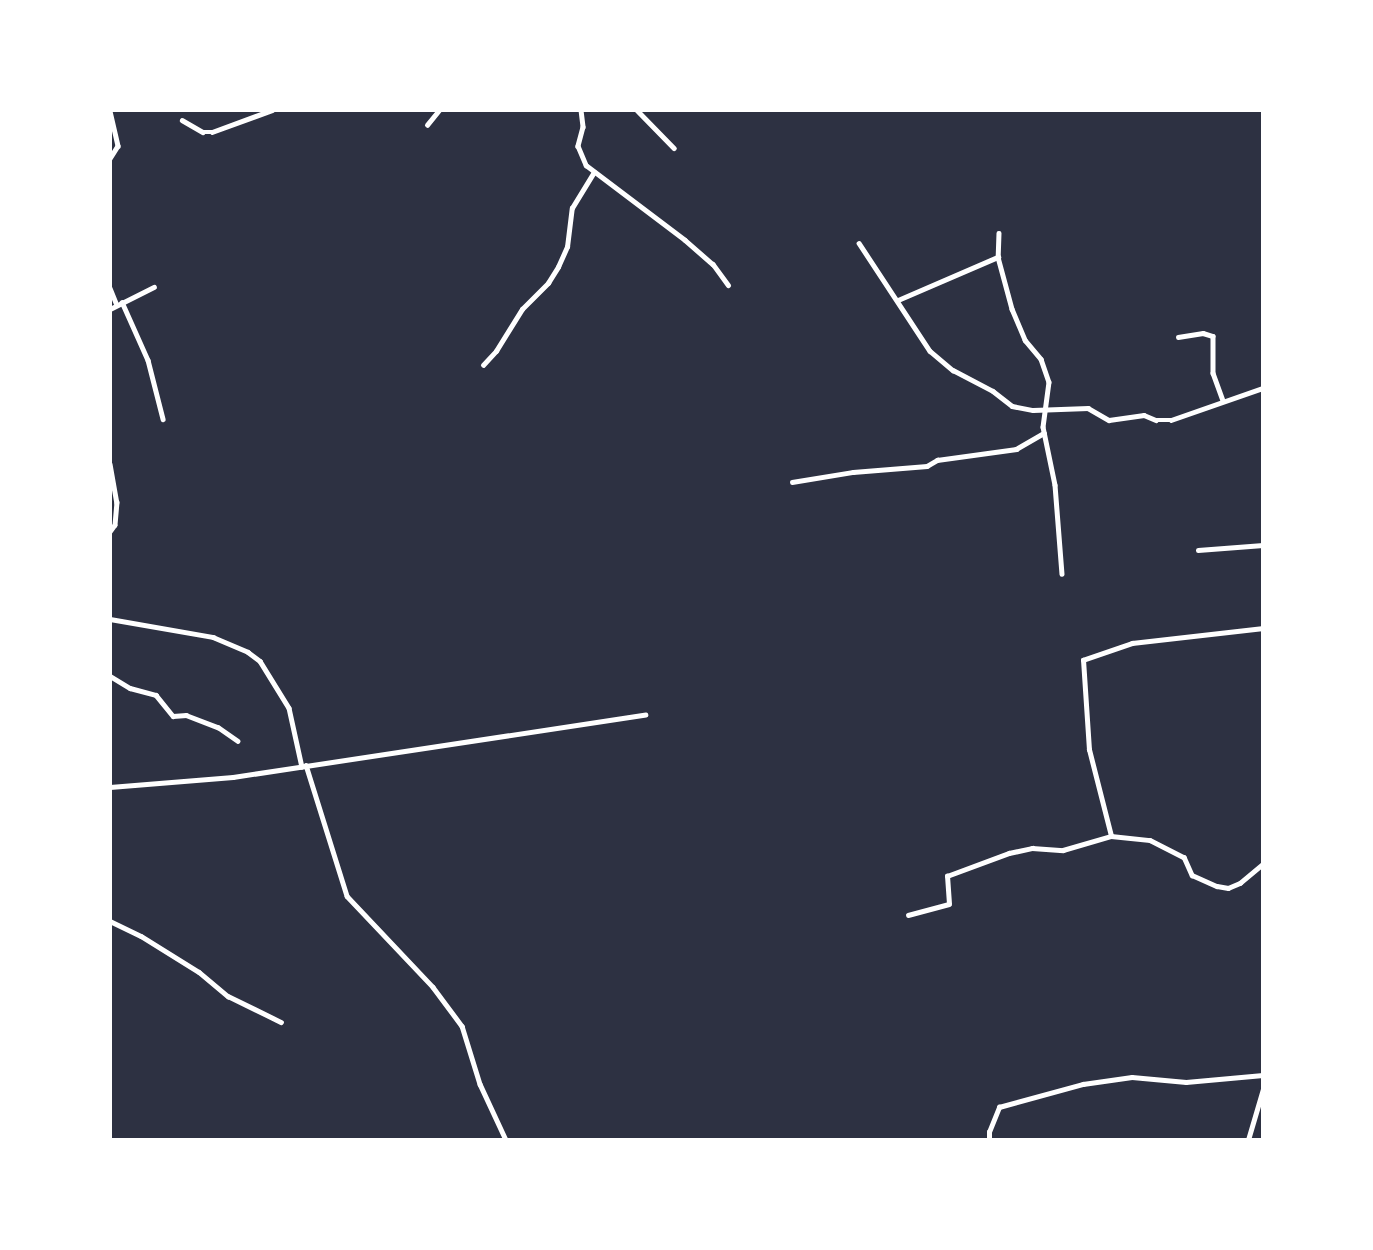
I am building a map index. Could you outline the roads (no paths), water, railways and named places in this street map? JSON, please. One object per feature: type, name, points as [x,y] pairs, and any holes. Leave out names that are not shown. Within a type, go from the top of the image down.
[{"type":"street","points":[[182,120],[203,132],[212,132],[272,110]]},
{"type":"street","points":[[427,125],[439,110]]},
{"type":"street","points":[[581,110],[583,127],[578,149],[586,165],[685,240],[713,264],[728,285]]},
{"type":"street","points":[[637,110],[674,148]]},
{"type":"street","points":[[110,111],[118,146],[110,159]]},
{"type":"street","points":[[483,365],[496,351],[522,309],[548,283],[558,267],[567,247],[572,208],[594,172]]},
{"type":"street","points":[[999,233],[998,257],[1019,328],[1041,359],[1049,382],[1044,433],[1055,485],[1062,574]]},
{"type":"street","points":[[859,243],[873,261],[882,282],[898,300],[930,351],[942,363],[993,391],[1006,404],[1027,410],[1088,408],[1109,420],[1144,415],[1156,420],[1171,420],[1263,388]]},
{"type":"street","points":[[898,300],[998,257]]},
{"type":"street","points":[[110,309],[153,287]]},
{"type":"street","points":[[110,288],[148,360],[163,419]]},
{"type":"street","points":[[1178,337],[1203,333],[1213,336],[1213,373],[1223,400]]},
{"type":"street","points":[[792,482],[853,472],[927,466],[937,460],[1016,449],[1044,433]]},
{"type":"street","points":[[110,464],[117,513],[110,532]]},
{"type":"street","points":[[1198,550],[1263,545]]},
{"type":"street","points":[[110,619],[213,637],[254,657],[276,683],[289,708],[304,766],[347,896],[433,987],[462,1026],[480,1084],[506,1140]]},
{"type":"street","points":[[1111,836],[1088,750],[1083,660],[1132,643],[1263,628]]},
{"type":"street","points":[[110,676],[130,688],[156,695],[173,716],[186,715],[218,727],[238,741]]},
{"type":"street","points":[[110,787],[233,777],[645,715]]},
{"type":"street","points":[[908,915],[949,904],[947,876],[962,870],[1009,853],[1032,848],[1063,850],[1111,836],[1150,839],[1184,857],[1192,875],[1217,886],[1228,888],[1240,883],[1263,864]]},
{"type":"street","points":[[110,921],[141,936],[199,972],[229,996],[281,1021]]},
{"type":"street","points":[[989,1140],[999,1107],[1083,1084],[1132,1077],[1186,1082],[1263,1075]]},
{"type":"street","points":[[1248,1140],[1263,1089]]}]
